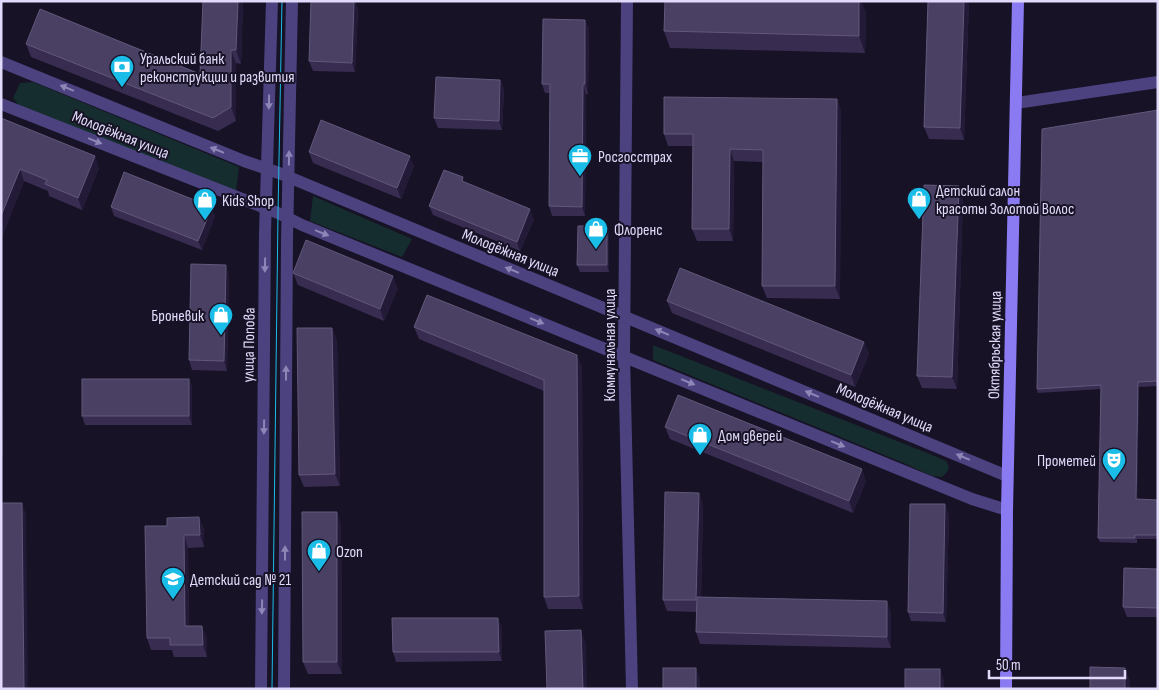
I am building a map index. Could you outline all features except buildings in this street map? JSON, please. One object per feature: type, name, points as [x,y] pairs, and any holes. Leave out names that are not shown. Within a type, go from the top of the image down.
[{"type":"main road","name":"Октябрьская улица","points":[[1006,689],[1007,510],[1018,1]]},
{"type":"street","name":"улица Попова","points":[[261,689],[266,209],[272,1]]},
{"type":"street","points":[[284,689],[288,177],[292,1]]},
{"type":"street","name":"Коммунальная улица","points":[[627,1],[624,356],[632,689]]},
{"type":"street","name":"Молодёжная улица","points":[[1,62],[244,161],[288,177],[1008,476]]},
{"type":"street","points":[[1016,103],[1158,82]]},
{"type":"street","name":"Молодёжная улица","points":[[1,104],[288,217],[302,225],[972,500],[1007,510]]},
{"type":"green space","points":[[33,82],[239,167],[236,191],[20,107],[13,98],[20,83]]},
{"type":"green space","points":[[313,196],[412,239],[402,257],[310,221]]},
{"type":"green space","points":[[653,345],[946,461],[949,467],[947,472],[942,477],[932,476],[653,360]]},
{"type":"tram line","points":[[272,689],[282,1]]},
{"type":"place","name":"Уральский банк реконструкции и развития","points":[[122,88]]},
{"type":"place","name":"Росгосстрах","points":[[580,177]]},
{"type":"place","name":"Детский салон красоты Золотой Волос","points":[[919,220]]},
{"type":"place","name":"Kids Shop","points":[[205,221]]},
{"type":"place","name":"Флоренс","points":[[596,250]]},
{"type":"place","name":"Броневик","points":[[221,336]]},
{"type":"place","name":"Дом дверей","points":[[700,456]]},
{"type":"place","name":"Прометей","points":[[1114,481]]},
{"type":"place","name":"Ozon","points":[[319,572]]},
{"type":"place","name":"Детский сад № 21","points":[[173,600]]}]
